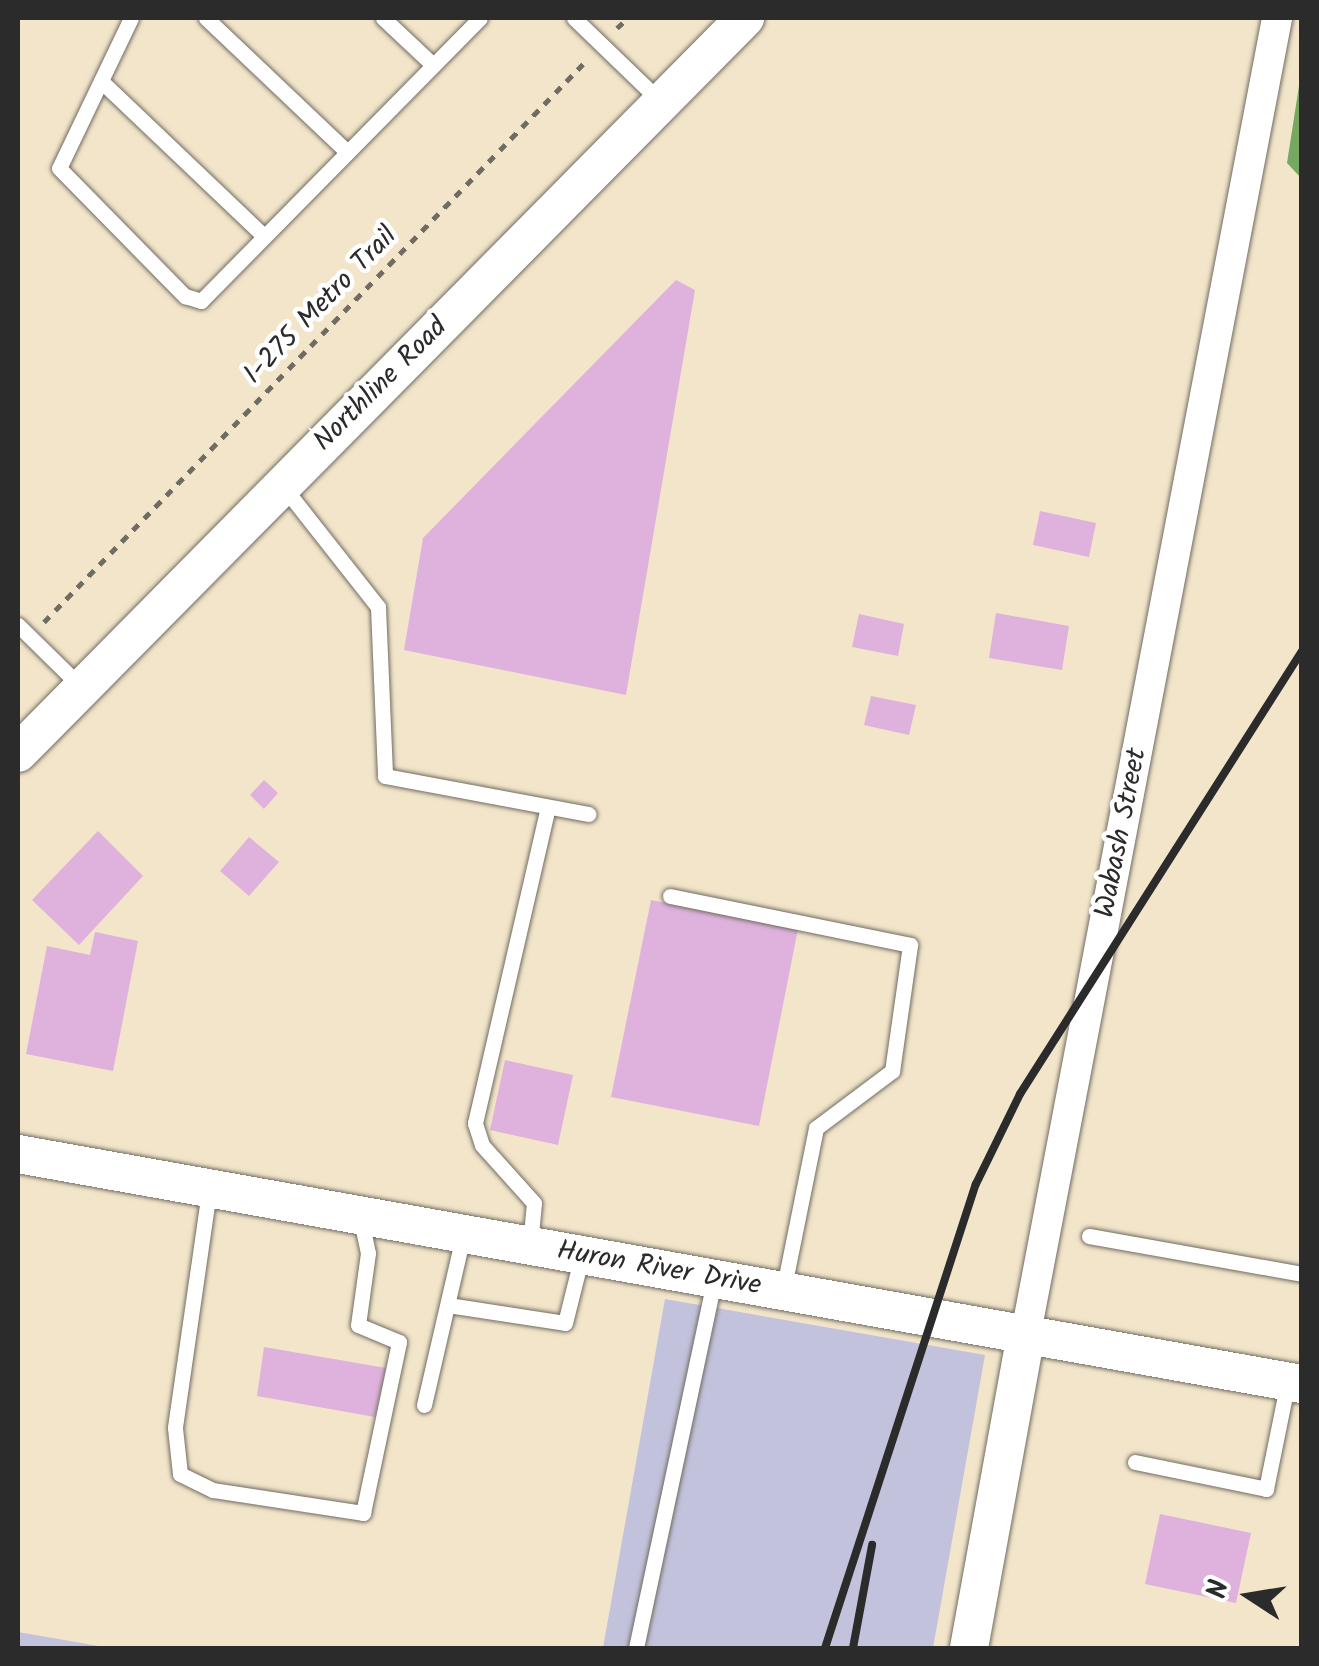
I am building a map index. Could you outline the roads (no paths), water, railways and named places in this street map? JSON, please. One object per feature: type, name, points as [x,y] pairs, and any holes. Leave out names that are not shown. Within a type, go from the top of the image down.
[{"type":"street","name":"Northline Road","points":[[18,753],[745,18]]},
{"type":"street","name":"Wabash Street","points":[[970,1648],[1026,1333],[1277,18]]},
{"type":"street","name":"Huron River Drive","points":[[18,1154],[1295,1382]]},
{"type":"lane","points":[[131,18],[60,168],[185,296],[202,300],[480,18]]},
{"type":"lane","points":[[206,18],[347,152]]},
{"type":"lane","points":[[383,18],[433,65]]},
{"type":"lane","points":[[574,18],[661,102]]},
{"type":"lane","points":[[100,82],[264,236]]},
{"type":"lane","points":[[282,485],[378,607],[385,776],[588,814]]},
{"type":"lane","points":[[18,626],[82,688]]},
{"type":"lane","points":[[530,1245],[534,1202],[482,1145],[476,1122],[548,807]]},
{"type":"lane","points":[[670,896],[910,946],[892,1071],[816,1128],[782,1292]]},
{"type":"lane","points":[[210,1187],[175,1428],[180,1474],[214,1490],[363,1513],[398,1342],[358,1325],[368,1253],[359,1212]]},
{"type":"lane","points":[[424,1405],[464,1232]]},
{"type":"lane","points":[[1089,1236],[1302,1274]]},
{"type":"lane","points":[[448,1305],[566,1323],[582,1255]]},
{"type":"lane","points":[[636,1648],[714,1280]]},
{"type":"lane","points":[[1135,1462],[1266,1489],[1295,1382]]},
{"type":"railway","points":[[825,1648],[976,1184],[1020,1094],[1302,651]]},
{"type":"railway","points":[[853,1648],[872,1545]]}]
